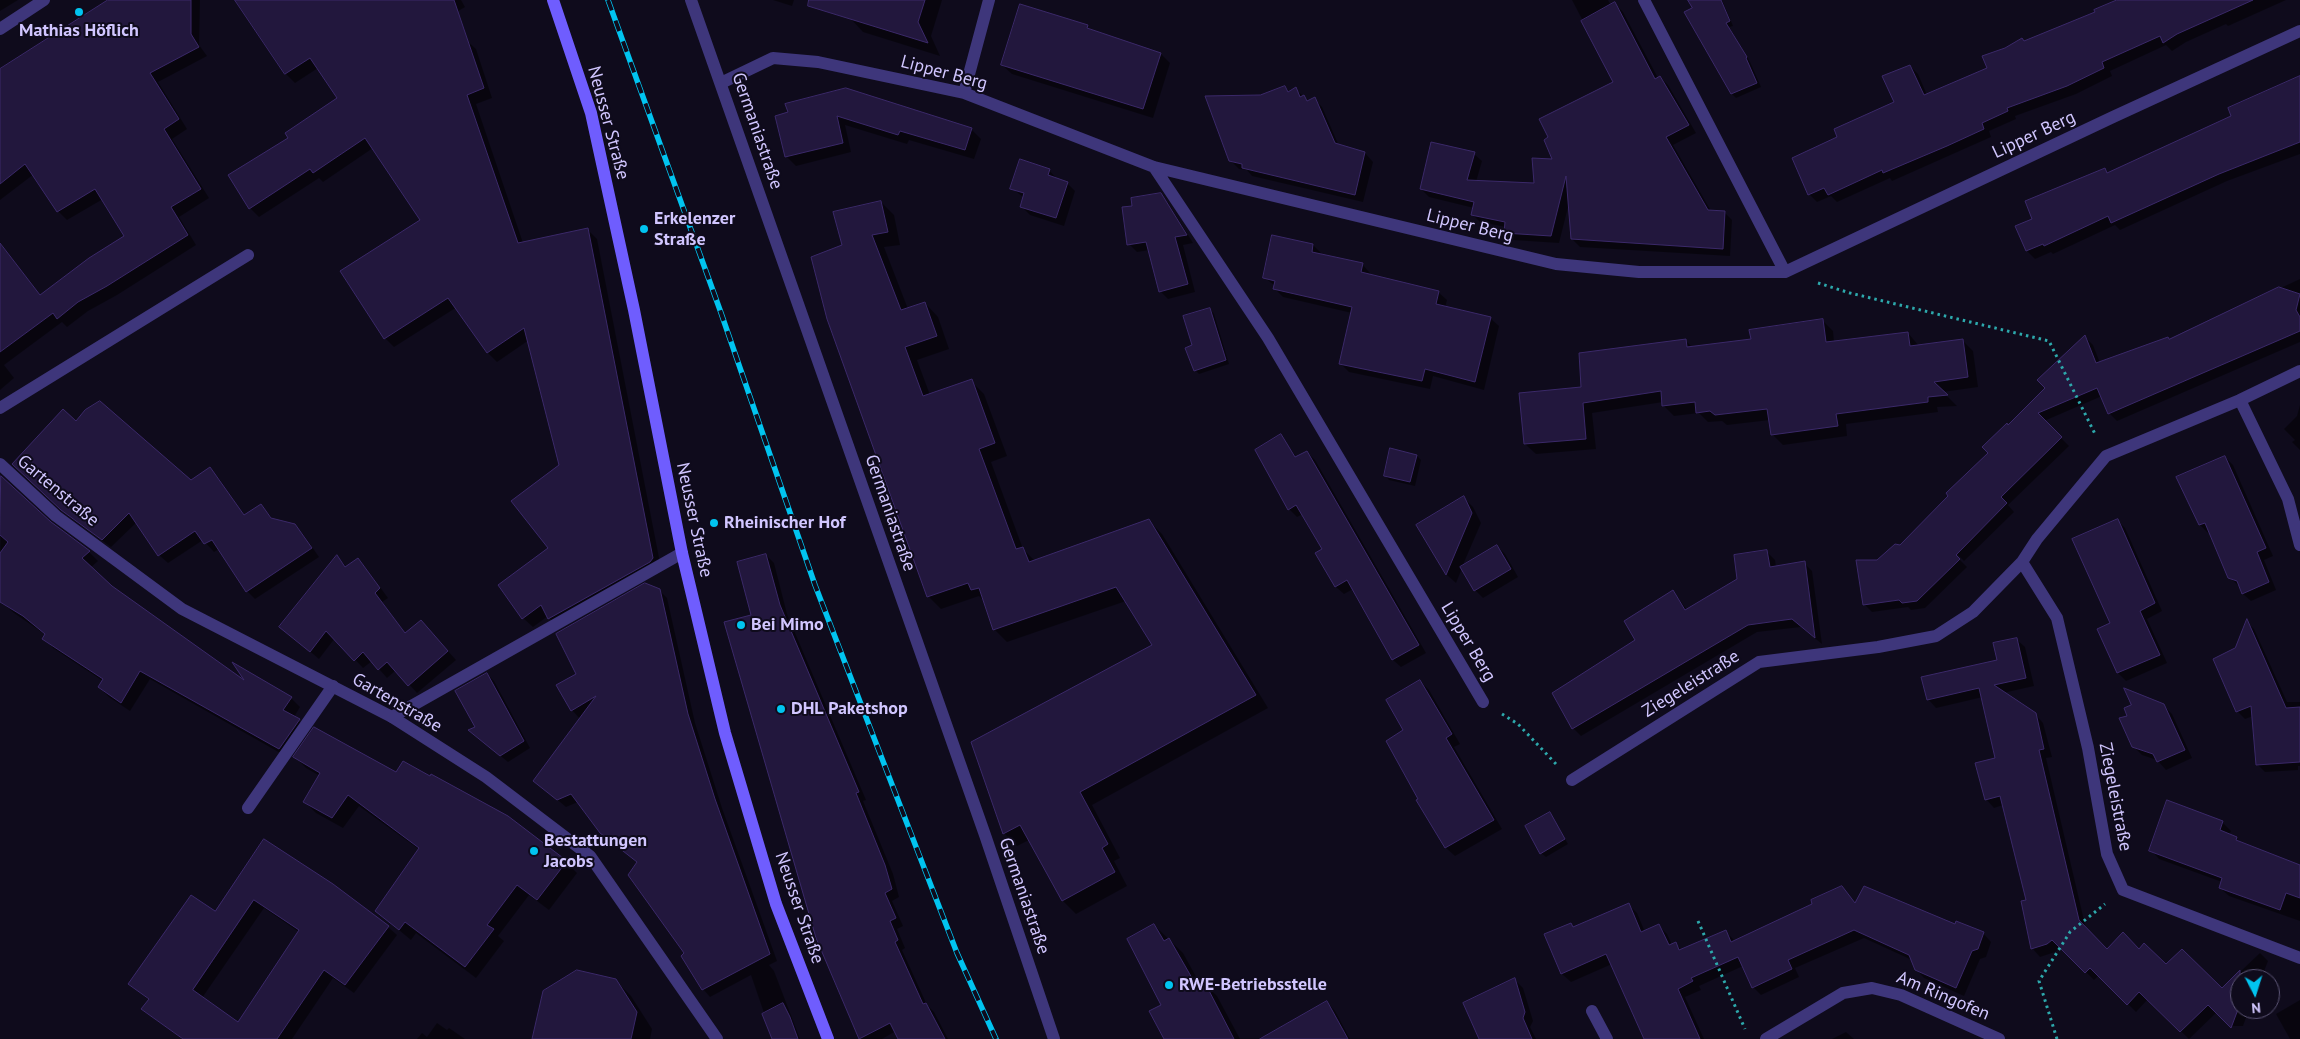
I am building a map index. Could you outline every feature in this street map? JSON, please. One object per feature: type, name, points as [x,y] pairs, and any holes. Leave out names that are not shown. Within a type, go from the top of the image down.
[{"type":"street","points":[[0,28],[44,0]]},
{"type":"street","name":"Neusser Straße","points":[[553,0],[591,113],[634,310],[682,553],[725,733],[776,904],[828,1039]]},
{"type":"street","name":"Germaniastraße","points":[[691,0],[985,835],[1054,1039]]},
{"type":"street","points":[[964,93],[989,0]]},
{"type":"street","points":[[1644,0],[1785,272]]},
{"type":"street","name":"Lipper Berg","points":[[721,83],[773,58],[818,62],[964,93],[1154,166],[1556,264],[1639,272],[1785,272],[2300,31]]},
{"type":"street","name":"Lipper Berg","points":[[1154,166],[1268,338],[1483,702]]},
{"type":"street","points":[[0,408],[248,256]]},
{"type":"street","name":"Ziegeleistraße","points":[[1572,780],[1759,662],[1878,647],[1936,636],[1973,612],[2022,562],[2037,540],[2106,456],[2240,400],[2300,372]]},
{"type":"street","points":[[2240,400],[2288,499],[2300,545]]},
{"type":"street","name":"Gartenstraße","points":[[0,464],[56,516],[182,609],[392,717],[486,777],[590,856],[716,1039]]},
{"type":"street","points":[[392,717],[682,553]]},
{"type":"street","name":"Ziegeleistraße","points":[[2022,562],[2058,618],[2088,748],[2106,854],[2123,890]]},
{"type":"street","points":[[248,808],[333,686]]},
{"type":"street","points":[[2123,890],[2300,958]]},
{"type":"street","name":"Am Ringofen","points":[[1766,1039],[1843,993],[1872,988],[1901,994],[1999,1039]]},
{"type":"street","points":[[1592,1011],[1607,1039]]},
{"type":"path","points":[[1785,272],[1850,293],[2049,341],[2106,456]]},
{"type":"path","points":[[1483,702],[1518,724],[1572,780]]},
{"type":"path","points":[[2057,1039],[2039,981],[2070,932],[2123,890]]},
{"type":"path","points":[[1698,921],[1746,1032]]},
{"type":"building","points":[[108,0],[191,0],[191,34],[199,47],[150,73],[179,119],[164,129],[201,189],[171,207],[188,235],[78,302],[57,319],[53,313],[0,352],[0,243],[40,295],[89,258],[124,236],[95,189],[57,212],[25,164],[0,184],[0,69]]},
{"type":"building","points":[[235,0],[454,0],[484,88],[467,95],[518,243],[588,228],[653,558],[650,562],[548,619],[541,605],[522,619],[498,585],[548,548],[511,501],[559,465],[524,328],[487,353],[448,298],[384,339],[340,271],[420,220],[365,138],[313,173],[310,169],[249,209],[228,175],[288,138],[285,133],[337,98],[310,58],[285,74]]},
{"type":"building","points":[[809,0],[925,0],[918,22],[928,43],[808,6]]},
{"type":"building","points":[[1688,0],[1721,0],[1730,21],[1726,23],[1747,57],[1757,83],[1731,94],[1684,12],[1692,8]]},
{"type":"building","points":[[2117,0],[2253,0],[2177,34],[2163,43],[2160,36],[2102,62],[2104,68],[2067,86],[2007,108],[2008,111],[1982,123],[1984,129],[1947,146],[1883,173],[1882,170],[1828,195],[1824,188],[1808,195],[1792,158],[1837,137],[1834,129],[1894,102],[1882,76],[1910,65],[1924,95],[1987,68],[1982,56],[2005,48],[2022,38],[2024,41],[2095,12],[2094,10]]},
{"type":"building","points":[[1615,2],[1655,79],[1660,76],[1689,125],[1666,137],[1708,210],[1725,211],[1723,249],[1571,239],[1566,176],[1551,236],[1504,233],[1505,222],[1471,215],[1474,202],[1420,189],[1431,142],[1475,152],[1467,180],[1534,183],[1532,158],[1552,159],[1544,140],[1548,137],[1539,119],[1613,82],[1581,21]]},
{"type":"building","points":[[1020,4],[1088,25],[1087,28],[1161,53],[1143,109],[1001,65]]},
{"type":"building","points":[[2300,76],[2300,142],[2219,174],[2111,223],[2108,216],[2044,246],[2043,244],[2026,251],[2015,226],[2032,219],[2025,201],[2105,168],[2107,173],[2231,116],[2228,108]]},
{"type":"building","points":[[1285,86],[1288,92],[1296,87],[1300,97],[1304,95],[1307,101],[1315,97],[1335,143],[1365,152],[1355,195],[1242,168],[1242,164],[1229,161],[1205,96],[1260,95]]},
{"type":"building","points":[[846,88],[972,128],[965,150],[900,131],[898,135],[837,116],[843,143],[785,157],[775,116],[788,112],[785,104]]},
{"type":"building","points":[[1020,159],[1050,169],[1048,175],[1068,182],[1056,218],[1020,207],[1024,193],[1010,189]]},
{"type":"building","points":[[1161,193],[1187,235],[1175,237],[1188,284],[1159,292],[1146,242],[1127,245],[1122,207],[1132,206],[1131,198]]},
{"type":"building","points":[[881,201],[888,232],[872,235],[901,310],[925,302],[937,336],[905,347],[923,396],[972,379],[995,443],[979,449],[1016,549],[1023,547],[1029,562],[1149,519],[1256,695],[1080,792],[1108,844],[1102,848],[1115,872],[1062,901],[1020,825],[1003,834],[971,742],[1152,645],[1116,587],[993,630],[979,588],[971,590],[968,583],[927,597],[827,319],[811,257],[842,245],[833,212]]},
{"type":"building","points":[[1272,235],[1313,244],[1312,252],[1363,263],[1361,272],[1439,291],[1436,304],[1491,317],[1475,382],[1425,369],[1422,381],[1339,364],[1352,307],[1273,289],[1275,281],[1263,278]]},
{"type":"building","points":[[2279,287],[2300,294],[2296,310],[2300,317],[2300,331],[2108,414],[2097,388],[2038,413],[2062,437],[2001,497],[2007,503],[1956,555],[1960,559],[1917,601],[1902,603],[1899,600],[1863,605],[1856,560],[1877,560],[1895,544],[1900,545],[1948,496],[1946,493],[1988,453],[1982,447],[2007,423],[2008,425],[2045,388],[2037,380],[2085,335],[2096,363],[2168,337],[2169,339]]},
{"type":"building","points":[[1210,308],[1226,360],[1194,371],[1185,348],[1192,345],[1183,316]]},
{"type":"building","points":[[1823,319],[1826,342],[1908,332],[1910,346],[1963,339],[1968,377],[1934,382],[1948,395],[1928,397],[1928,402],[1836,414],[1838,426],[1771,435],[1767,409],[1715,415],[1710,411],[1696,413],[1695,402],[1662,406],[1661,391],[1583,403],[1586,439],[1524,444],[1519,393],[1581,387],[1579,353],[1686,339],[1687,347],[1751,339],[1749,330]]},
{"type":"building","points":[[100,401],[191,480],[210,467],[244,515],[261,504],[271,518],[295,524],[312,548],[246,592],[212,540],[204,544],[195,531],[158,556],[129,513],[102,540],[61,510],[12,464],[63,409],[76,421],[85,410]]},
{"type":"building","points":[[1281,434],[1295,457],[1307,451],[1419,645],[1392,660],[1347,580],[1335,587],[1315,553],[1322,549],[1296,505],[1288,510],[1255,450]]},
{"type":"building","points":[[1390,448],[1417,455],[1410,482],[1384,476]]},
{"type":"building","points":[[2225,456],[2266,548],[2257,552],[2269,582],[2242,594],[2237,581],[2228,578],[2205,523],[2199,525],[2176,477]]},
{"type":"building","points":[[1,476],[51,522],[90,551],[82,558],[112,586],[244,680],[232,662],[292,697],[283,710],[300,719],[279,749],[140,671],[121,703],[98,687],[103,679],[42,639],[45,634],[23,616],[0,602],[0,553],[8,542],[0,535]]},
{"type":"building","points":[[1464,496],[1472,513],[1446,575],[1416,525]]},
{"type":"building","points":[[2118,519],[2155,603],[2140,611],[2160,655],[2117,673],[2097,629],[2110,623],[2072,539]]},
{"type":"building","points":[[1497,545],[1511,569],[1474,591],[1460,567]]},
{"type":"building","points":[[1767,550],[1770,567],[1805,561],[1815,638],[1792,619],[1748,625],[1572,729],[1552,693],[1635,640],[1624,621],[1673,590],[1685,610],[1737,579],[1734,555]]},
{"type":"building","points":[[766,554],[780,605],[859,792],[856,793],[885,865],[892,889],[885,893],[896,918],[890,921],[898,940],[895,942],[923,1004],[926,1003],[945,1039],[898,1039],[890,1023],[859,1039],[816,938],[724,622],[751,615],[737,562]]},
{"type":"building","points":[[337,555],[345,567],[358,558],[380,588],[375,593],[405,633],[421,620],[448,651],[408,686],[387,662],[378,670],[363,652],[354,661],[326,631],[310,652],[279,627]]},
{"type":"building","points":[[645,583],[660,589],[688,714],[715,799],[770,954],[702,990],[681,956],[684,953],[628,875],[637,862],[600,833],[571,794],[557,800],[533,781],[596,696],[571,711],[556,685],[576,674],[556,634]]},
{"type":"building","points":[[2247,619],[2286,708],[2300,707],[2300,762],[2256,765],[2251,706],[2236,712],[2213,659],[2235,648]]},
{"type":"building","points":[[2017,638],[2026,678],[1994,685],[2036,713],[2044,749],[2039,750],[2079,920],[2107,949],[2123,932],[2139,949],[2144,943],[2166,964],[2182,949],[2222,988],[2230,980],[2230,1019],[2234,1019],[2231,1028],[2208,1005],[2180,1032],[2139,992],[2127,1005],[2090,968],[2085,973],[2052,940],[2047,944],[2031,949],[2021,901],[2026,900],[2000,796],[1985,800],[1975,763],[1995,758],[1979,688],[1927,700],[1921,677],[1997,660],[1993,643]]},
{"type":"building","points":[[487,673],[524,741],[500,756],[468,730],[475,727],[455,691]]},
{"type":"building","points":[[1420,680],[1452,734],[1446,738],[1494,820],[1445,848],[1416,800],[1418,799],[1386,741],[1403,730],[1386,700]]},
{"type":"building","points":[[2124,688],[2164,704],[2185,750],[2157,762],[2153,754],[2132,747],[2119,718],[2127,716],[2124,708],[2131,705]]},
{"type":"building","points":[[314,727],[396,772],[403,761],[430,776],[431,774],[508,816],[567,861],[537,900],[517,885],[487,925],[494,929],[465,967],[405,922],[399,930],[375,911],[419,848],[348,795],[332,818],[303,802],[320,773],[293,757]]},
{"type":"building","points":[[2167,800],[2223,821],[2220,830],[2237,837],[2236,840],[2300,865],[2300,898],[2286,893],[2280,910],[2219,888],[2222,878],[2149,851]]},
{"type":"building","points":[[1550,812],[1565,839],[1540,854],[1525,826]]},
{"type":"building","points":[[264,839],[333,884],[389,926],[345,985],[324,970],[277,1039],[183,1039],[141,1009],[149,999],[128,984],[191,895],[215,911]],"holes":[[[254,900],[299,930],[238,1022],[193,990]]]},
{"type":"building","points":[[1842,886],[1855,903],[1864,886],[1955,924],[1956,921],[1984,932],[1978,949],[1972,951],[1956,988],[1915,970],[1909,955],[1854,930],[1788,960],[1792,969],[1752,988],[1738,957],[1691,978],[1693,981],[1678,989],[1700,1039],[1644,1039],[1606,954],[1561,974],[1544,934],[1571,923],[1573,927],[1629,903],[1641,932],[1659,924],[1669,945],[1676,942],[1679,950],[1726,930],[1731,942],[1812,904],[1811,900]]},
{"type":"building","name":"RWE-Betriebsstelle","points":[[1154,924],[1164,941],[1169,938],[1196,985],[1204,981],[1234,1039],[1164,1039],[1149,1011],[1161,1005],[1127,939]]},
{"type":"building","points":[[577,970],[616,979],[637,1012],[631,1039],[532,1039],[543,991]]},
{"type":"building","points":[[1515,978],[1525,1012],[1523,1018],[1532,1039],[1479,1039],[1463,1003]]},
{"type":"building","points":[[1327,1001],[1348,1039],[1260,1039]]},
{"type":"building","points":[[783,1003],[798,1039],[772,1039],[762,1014]]},
{"type":"railway","points":[[608,0],[720,310],[815,585],[957,953],[996,1039]]},
{"type":"place","name":"Mathias Höflich","points":[[79,12]]},
{"type":"place","name":"Erkelenzer Straße","points":[[644,229]]},
{"type":"place","name":"Rheinischer Hof","points":[[714,523]]},
{"type":"place","name":"Bei Mimo","points":[[741,625]]},
{"type":"place","name":"DHL Paketshop","points":[[781,709]]},
{"type":"place","name":"Bestattungen Jacobs","points":[[534,851]]},
{"type":"place","name":"RWE-Betriebsstelle","points":[[1169,985]]}]
